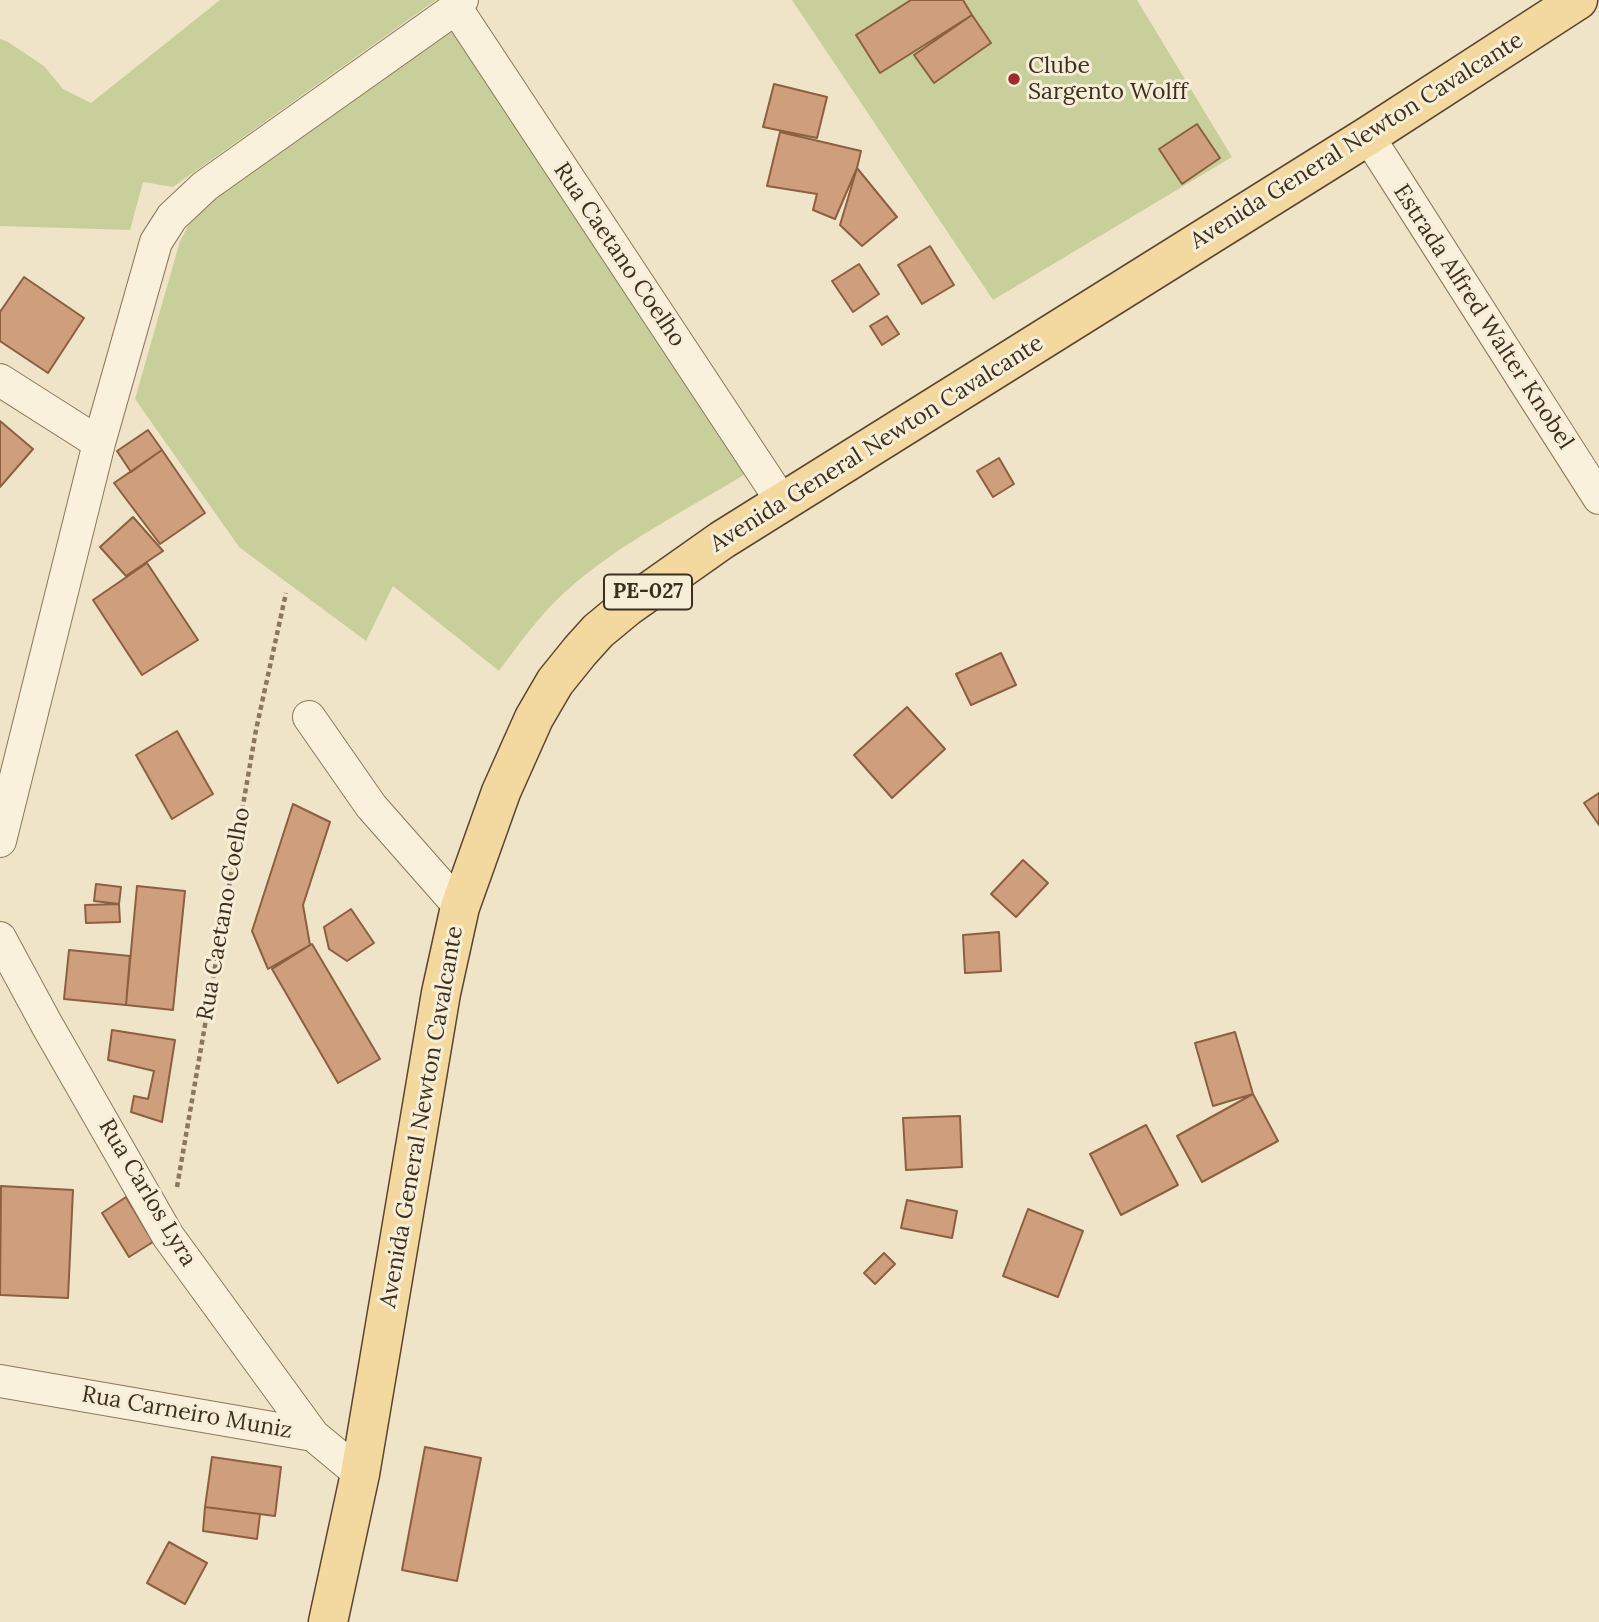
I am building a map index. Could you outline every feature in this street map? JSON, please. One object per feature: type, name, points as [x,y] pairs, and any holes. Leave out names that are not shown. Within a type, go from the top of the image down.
[{"type":"main road","name":"Avenida General Newton Cavalcante","points":[[328,1622],[360,1474],[441,993],[460,907],[500,792],[534,719],[555,682],[598,631],[627,607],[722,540],[1367,136],[1578,0]]},
{"type":"street","name":"Rua Caetano Coelho","points":[[0,841],[99,443],[156,242],[172,217],[205,186],[459,4],[783,503]]},
{"type":"street","name":"Estrada Alfred Walter Knobel","points":[[1367,136],[1599,498]]},
{"type":"street","points":[[0,380],[99,443]]},
{"type":"street","points":[[309,717],[371,806],[460,907]]},
{"type":"street","name":"Rua Carlos Lyra","points":[[0,938],[168,1236],[313,1435]]},
{"type":"street","name":"Rua Carneiro Muniz","points":[[0,1381],[313,1435],[360,1474]]},
{"type":"path","name":"Rua Caetano Coelho","points":[[168,1236],[256,730],[286,593]]},
{"type":"green space","points":[[220,0],[436,0],[173,187],[143,182],[130,230],[0,226],[0,39],[44,66],[63,89],[91,103]]},
{"type":"green space","name":"Clube Sargento Wolff","points":[[792,0],[1137,0],[1232,157],[993,300]]},
{"type":"green space","points":[[454,21],[747,473],[652,529],[584,576],[546,611],[499,671],[393,586],[366,641],[239,547],[135,399],[180,241],[196,211]]},
{"type":"building","points":[[911,0],[963,0],[972,15],[880,73],[856,35]]},
{"type":"building","points":[[972,15],[991,43],[934,83],[914,55]]},
{"type":"building","points":[[774,84],[827,97],[817,138],[763,127]]},
{"type":"building","points":[[1197,124],[1220,158],[1182,184],[1159,149]]},
{"type":"building","points":[[780,132],[861,151],[857,168],[835,219],[813,210],[817,194],[767,186]]},
{"type":"building","points":[[857,168],[897,217],[862,246],[840,225]]},
{"type":"building","points":[[930,246],[954,285],[922,304],[898,265]]},
{"type":"building","points":[[859,264],[879,294],[853,312],[832,281]]},
{"type":"building","points":[[24,277],[84,318],[48,373],[0,341],[0,312]]},
{"type":"building","points":[[887,316],[899,334],[882,345],[870,326]]},
{"type":"building","points":[[0,421],[33,449],[0,487]]},
{"type":"building","points":[[148,430],[162,450],[131,472],[117,451]]},
{"type":"building","points":[[162,450],[205,513],[160,544],[114,483]]},
{"type":"building","points":[[999,458],[1014,484],[993,497],[977,471]]},
{"type":"building","points":[[133,517],[163,551],[126,576],[100,547]]},
{"type":"building","points":[[147,563],[198,640],[142,675],[93,600]]},
{"type":"building","points":[[1001,653],[1016,685],[971,705],[956,674]]},
{"type":"building","points":[[907,707],[945,749],[892,798],[854,755]]},
{"type":"building","points":[[177,731],[213,794],[172,819],[136,755]]},
{"type":"building","points":[[1599,793],[1599,825],[1584,803]]},
{"type":"building","points":[[293,804],[330,822],[303,905],[310,945],[268,969],[252,931]]},
{"type":"building","points":[[1023,860],[1048,883],[1016,917],[991,894]]},
{"type":"building","points":[[96,884],[121,887],[119,904],[94,901]]},
{"type":"building","points":[[137,886],[185,891],[173,1010],[126,1005]]},
{"type":"building","points":[[119,904],[120,922],[86,923],[85,905]]},
{"type":"building","points":[[351,909],[374,943],[347,961],[329,949],[324,927]]},
{"type":"building","points":[[999,932],[1001,971],[965,973],[963,935]]},
{"type":"building","points":[[312,944],[380,1059],[338,1083],[272,969]]},
{"type":"building","points":[[69,950],[130,956],[126,1005],[64,999]]},
{"type":"building","points":[[112,1030],[175,1040],[162,1122],[131,1112],[134,1096],[148,1099],[154,1071],[108,1060]]},
{"type":"building","points":[[1235,1032],[1253,1094],[1213,1106],[1195,1043]]},
{"type":"building","points":[[1253,1094],[1278,1141],[1202,1182],[1177,1136]]},
{"type":"building","points":[[960,1116],[962,1167],[906,1170],[903,1118]]},
{"type":"building","points":[[1146,1125],[1178,1185],[1121,1215],[1090,1154]]},
{"type":"building","points":[[1,1186],[73,1190],[68,1298],[0,1295]]},
{"type":"building","points":[[126,1197],[153,1242],[129,1257],[102,1213]]},
{"type":"building","points":[[907,1200],[957,1211],[952,1238],[901,1228]]},
{"type":"building","points":[[1028,1209],[1083,1231],[1058,1297],[1003,1276]]},
{"type":"building","points":[[884,1253],[895,1264],[875,1284],[864,1273]]},
{"type":"building","points":[[425,1447],[481,1458],[457,1581],[402,1570]]},
{"type":"building","points":[[212,1457],[281,1467],[275,1516],[205,1507]]},
{"type":"building","points":[[205,1507],[260,1514],[257,1539],[203,1531]]},
{"type":"building","points":[[169,1542],[207,1563],[185,1604],[147,1583]]},
{"type":"place","name":"Clube Sargento Wolff","points":[[1014,79]]}]
